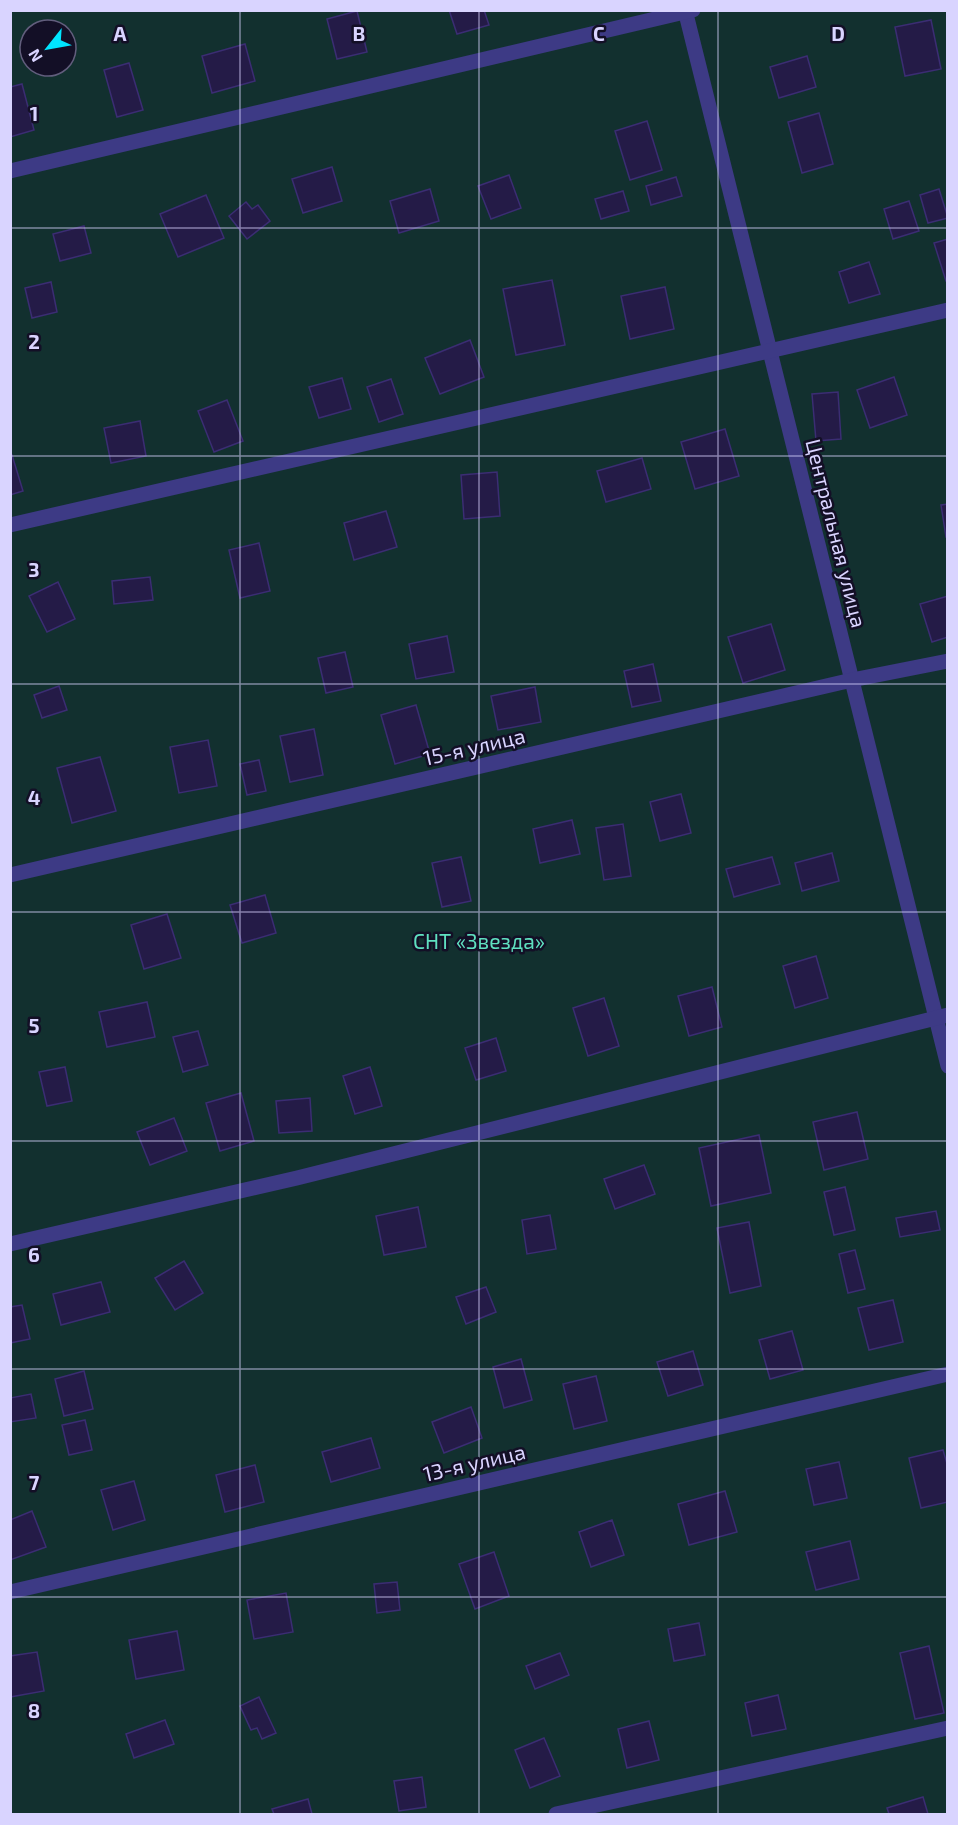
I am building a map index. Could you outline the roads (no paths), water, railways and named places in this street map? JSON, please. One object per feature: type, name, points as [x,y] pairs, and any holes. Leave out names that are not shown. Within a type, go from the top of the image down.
[{"type":"street","points":[[10,171],[688,11]]},
{"type":"street","name":"Центральная улица","points":[[688,11],[769,350],[852,680],[942,1016],[948,1066]]},
{"type":"street","points":[[10,525],[948,310]]},
{"type":"street","name":"15-я улица","points":[[10,875],[852,680],[948,661]]},
{"type":"street","points":[[10,1244],[297,1179],[942,1016]]},
{"type":"street","name":"13-я улица","points":[[10,1592],[948,1374]]},
{"type":"street","points":[[556,1815],[948,1728]]},
{"type":"park label","name":"СНТ «Звезда»","points":[[479,940]]}]
